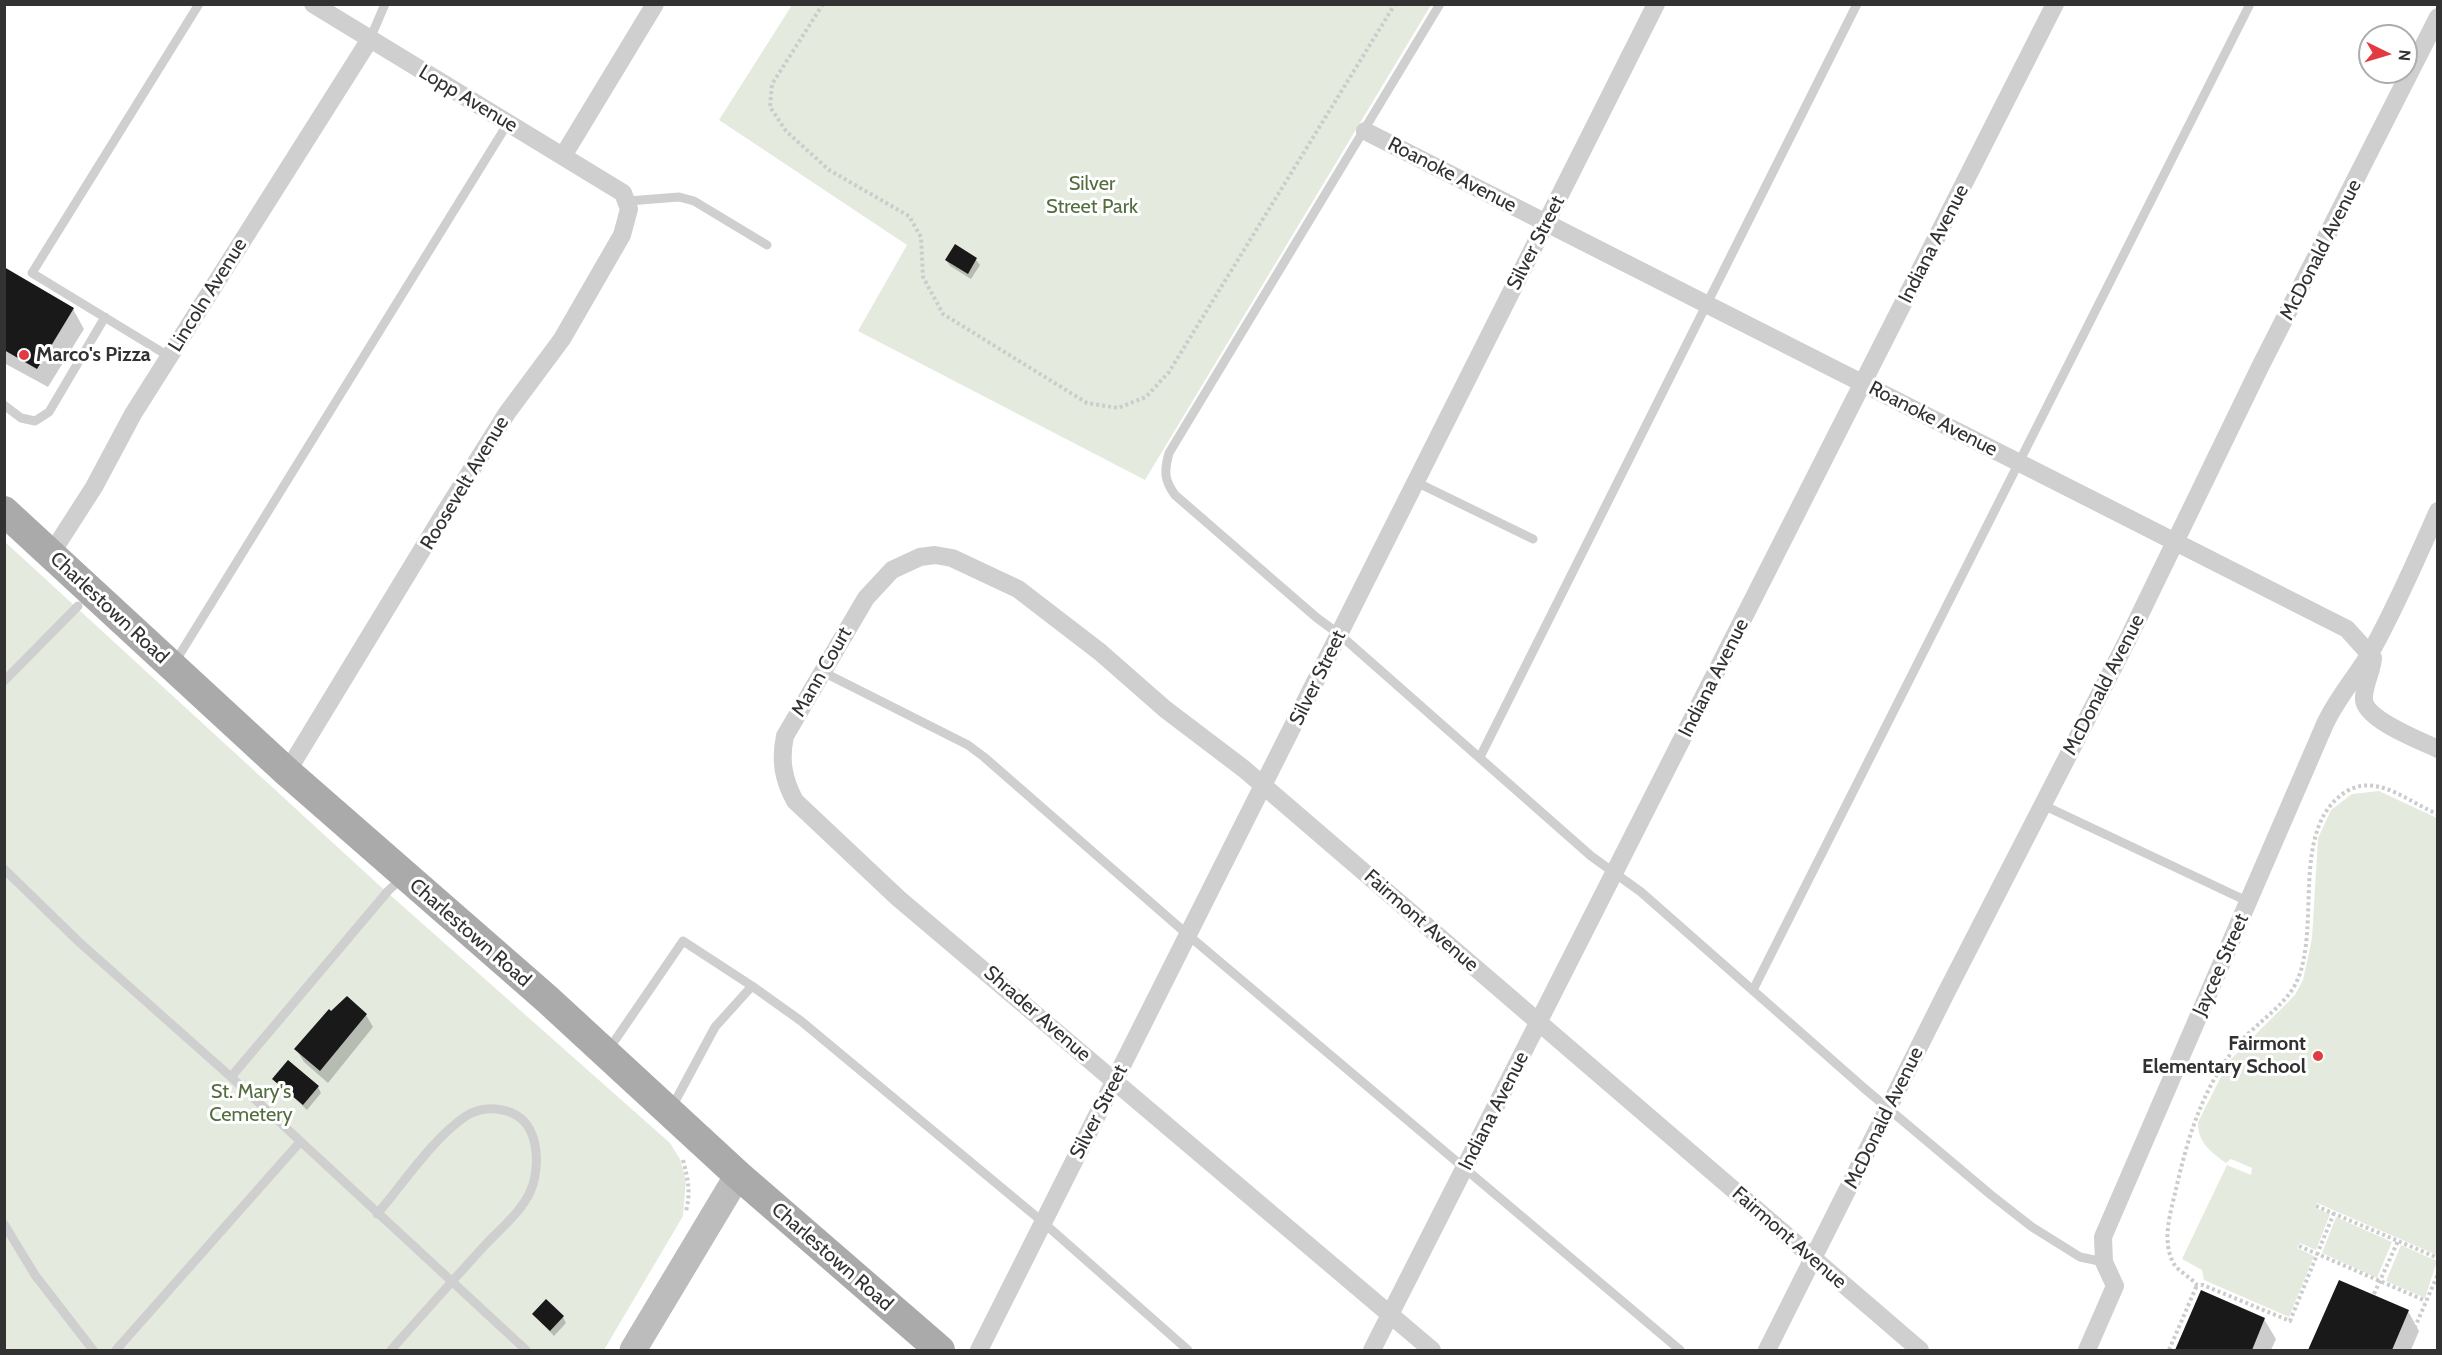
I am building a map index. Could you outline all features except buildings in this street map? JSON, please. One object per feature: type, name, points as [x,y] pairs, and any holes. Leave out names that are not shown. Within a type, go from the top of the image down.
[{"type":"main road","name":"Charlestown Road","points":[[4,511],[404,877],[940,1350]]},
{"type":"main road","points":[[633,1350],[738,1174]]},
{"type":"street","name":"Lopp Avenue","points":[[313,4],[563,156],[626,197]]},
{"type":"street","points":[[563,156],[655,4]]},
{"type":"street","name":"Silver Street","points":[[979,1350],[1656,4]]},
{"type":"street","name":"Indiana Avenue","points":[[1372,1350],[2055,4]]},
{"type":"street","name":"McDonald Avenue","points":[[1767,1350],[2438,17]]},
{"type":"street","name":"Lincoln Avenue","points":[[51,554],[94,487],[134,414],[222,272],[237,252],[303,141],[370,39]]},
{"type":"street","name":"Roanoke Avenue","points":[[1365,131],[2347,629],[2370,653]]},
{"type":"street","name":"Roosevelt Avenue","points":[[287,772],[501,422],[562,339],[622,235],[630,209],[626,197]]},
{"type":"street","name":"Jaycee Street","points":[[2088,1350],[2115,1286],[2104,1262],[2103,1238],[2333,706],[2370,653],[2395,609],[2438,511]]},
{"type":"street","name":"Fairmont Avenue","points":[[892,570],[920,557],[935,555],[952,558],[1000,579],[1066,625],[1165,709],[1264,787],[1920,1350]]},
{"type":"street","name":"Mann Court","points":[[787,786],[782,753],[785,736],[821,671],[866,598],[892,570]]},
{"type":"street","points":[[2370,653],[2373,658],[2372,667],[2364,700],[2368,709],[2380,720],[2438,749]]},
{"type":"street","name":"Shrader Avenue","points":[[787,786],[807,814],[846,851],[1432,1350]]},
{"type":"lane","points":[[170,357],[32,273],[199,4]]},
{"type":"lane","points":[[370,39],[385,4]]},
{"type":"lane","points":[[1440,4],[1169,453],[1164,471],[1167,484],[1175,495],[1317,618],[1340,634],[1591,856],[1641,892],[1889,1109],[2032,1227],[2080,1257],[2104,1262]]},
{"type":"lane","points":[[1480,757],[1857,4]]},
{"type":"lane","points":[[1753,990],[2250,4]]},
{"type":"lane","points":[[172,667],[508,123]]},
{"type":"lane","points":[[626,197],[678,197],[694,201],[767,245]]},
{"type":"lane","points":[[4,405],[21,418],[35,421],[49,412],[105,317]]},
{"type":"lane","points":[[1416,482],[1533,539]]},
{"type":"lane","points":[[4,681],[78,606]]},
{"type":"lane","points":[[821,671],[968,745],[1188,935],[1680,1350]]},
{"type":"lane","points":[[2043,805],[2249,902]]},
{"type":"lane","points":[[4,869],[80,942],[231,1077],[450,1283],[526,1350]]},
{"type":"lane","points":[[231,1077],[388,891],[404,877]]},
{"type":"lane","points":[[606,1054],[683,941],[753,986],[801,1021],[1044,1223],[1188,1350]]},
{"type":"lane","points":[[669,1112],[715,1026],[753,986]]},
{"type":"lane","points":[[377,1214],[445,1134],[467,1116],[478,1112],[502,1110],[513,1113],[526,1122],[534,1138],[536,1151],[531,1192],[391,1350]]},
{"type":"lane","points":[[116,1350],[300,1142]]},
{"type":"lane","points":[[4,1224],[35,1275],[93,1350]]},
{"type":"path","points":[[823,4],[772,84],[770,107],[786,131],[829,170],[909,216],[921,237],[923,277],[943,314],[1087,403],[1118,408],[1146,397],[1169,372],[1395,4]]},
{"type":"path","points":[[2334,1213],[2290,1321],[2203,1285],[2197,1285],[2172,1263],[2168,1234],[2170,1215],[2190,1129],[2218,1071],[2250,1030],[2285,1000],[2297,982],[2306,947],[2313,842],[2328,808],[2349,790],[2368,786],[2384,787],[2438,814]]},
{"type":"path","points":[[679,1150],[690,1181],[685,1218]]},
{"type":"path","points":[[2316,1206],[2438,1258]]},
{"type":"path","points":[[2374,1294],[2398,1241]]},
{"type":"path","points":[[2299,1246],[2426,1301]]},
{"type":"path","points":[[2404,1350],[2438,1274]]},
{"type":"path","points":[[2169,1350],[2197,1285]]},
{"type":"green space","name":"Silver Street Park","points":[[792,5],[1431,5],[1145,480],[858,331],[907,245],[719,120]]},
{"type":"green space","name":"St. Mary's Cemetery","points":[[4,541],[380,886],[670,1143],[680,1159],[686,1180],[683,1216],[604,1350],[5,1350]]},
{"type":"green space","points":[[2379,791],[2437,818],[2437,1255],[2317,1203],[2315,1208],[2330,1214],[2316,1250],[2300,1243],[2297,1248],[2314,1256],[2289,1317],[2204,1280],[2202,1270],[2182,1259],[2227,1165],[2251,1175],[2252,1168],[2231,1159],[2226,1163],[2215,1155],[2202,1141],[2198,1122],[2229,1061],[2295,995],[2303,980],[2312,938],[2318,838],[2331,810],[2352,794]]},
{"type":"green space","points":[[2336,1217],[2392,1242],[2377,1278],[2322,1253]]},
{"type":"green space","points":[[2401,1245],[2437,1261],[2425,1298],[2386,1281]]},
{"type":"place","name":"Marco's Pizza","points":[[24,355]]},
{"type":"place","name":"Fairmont Elementary School","points":[[2318,1056]]}]
